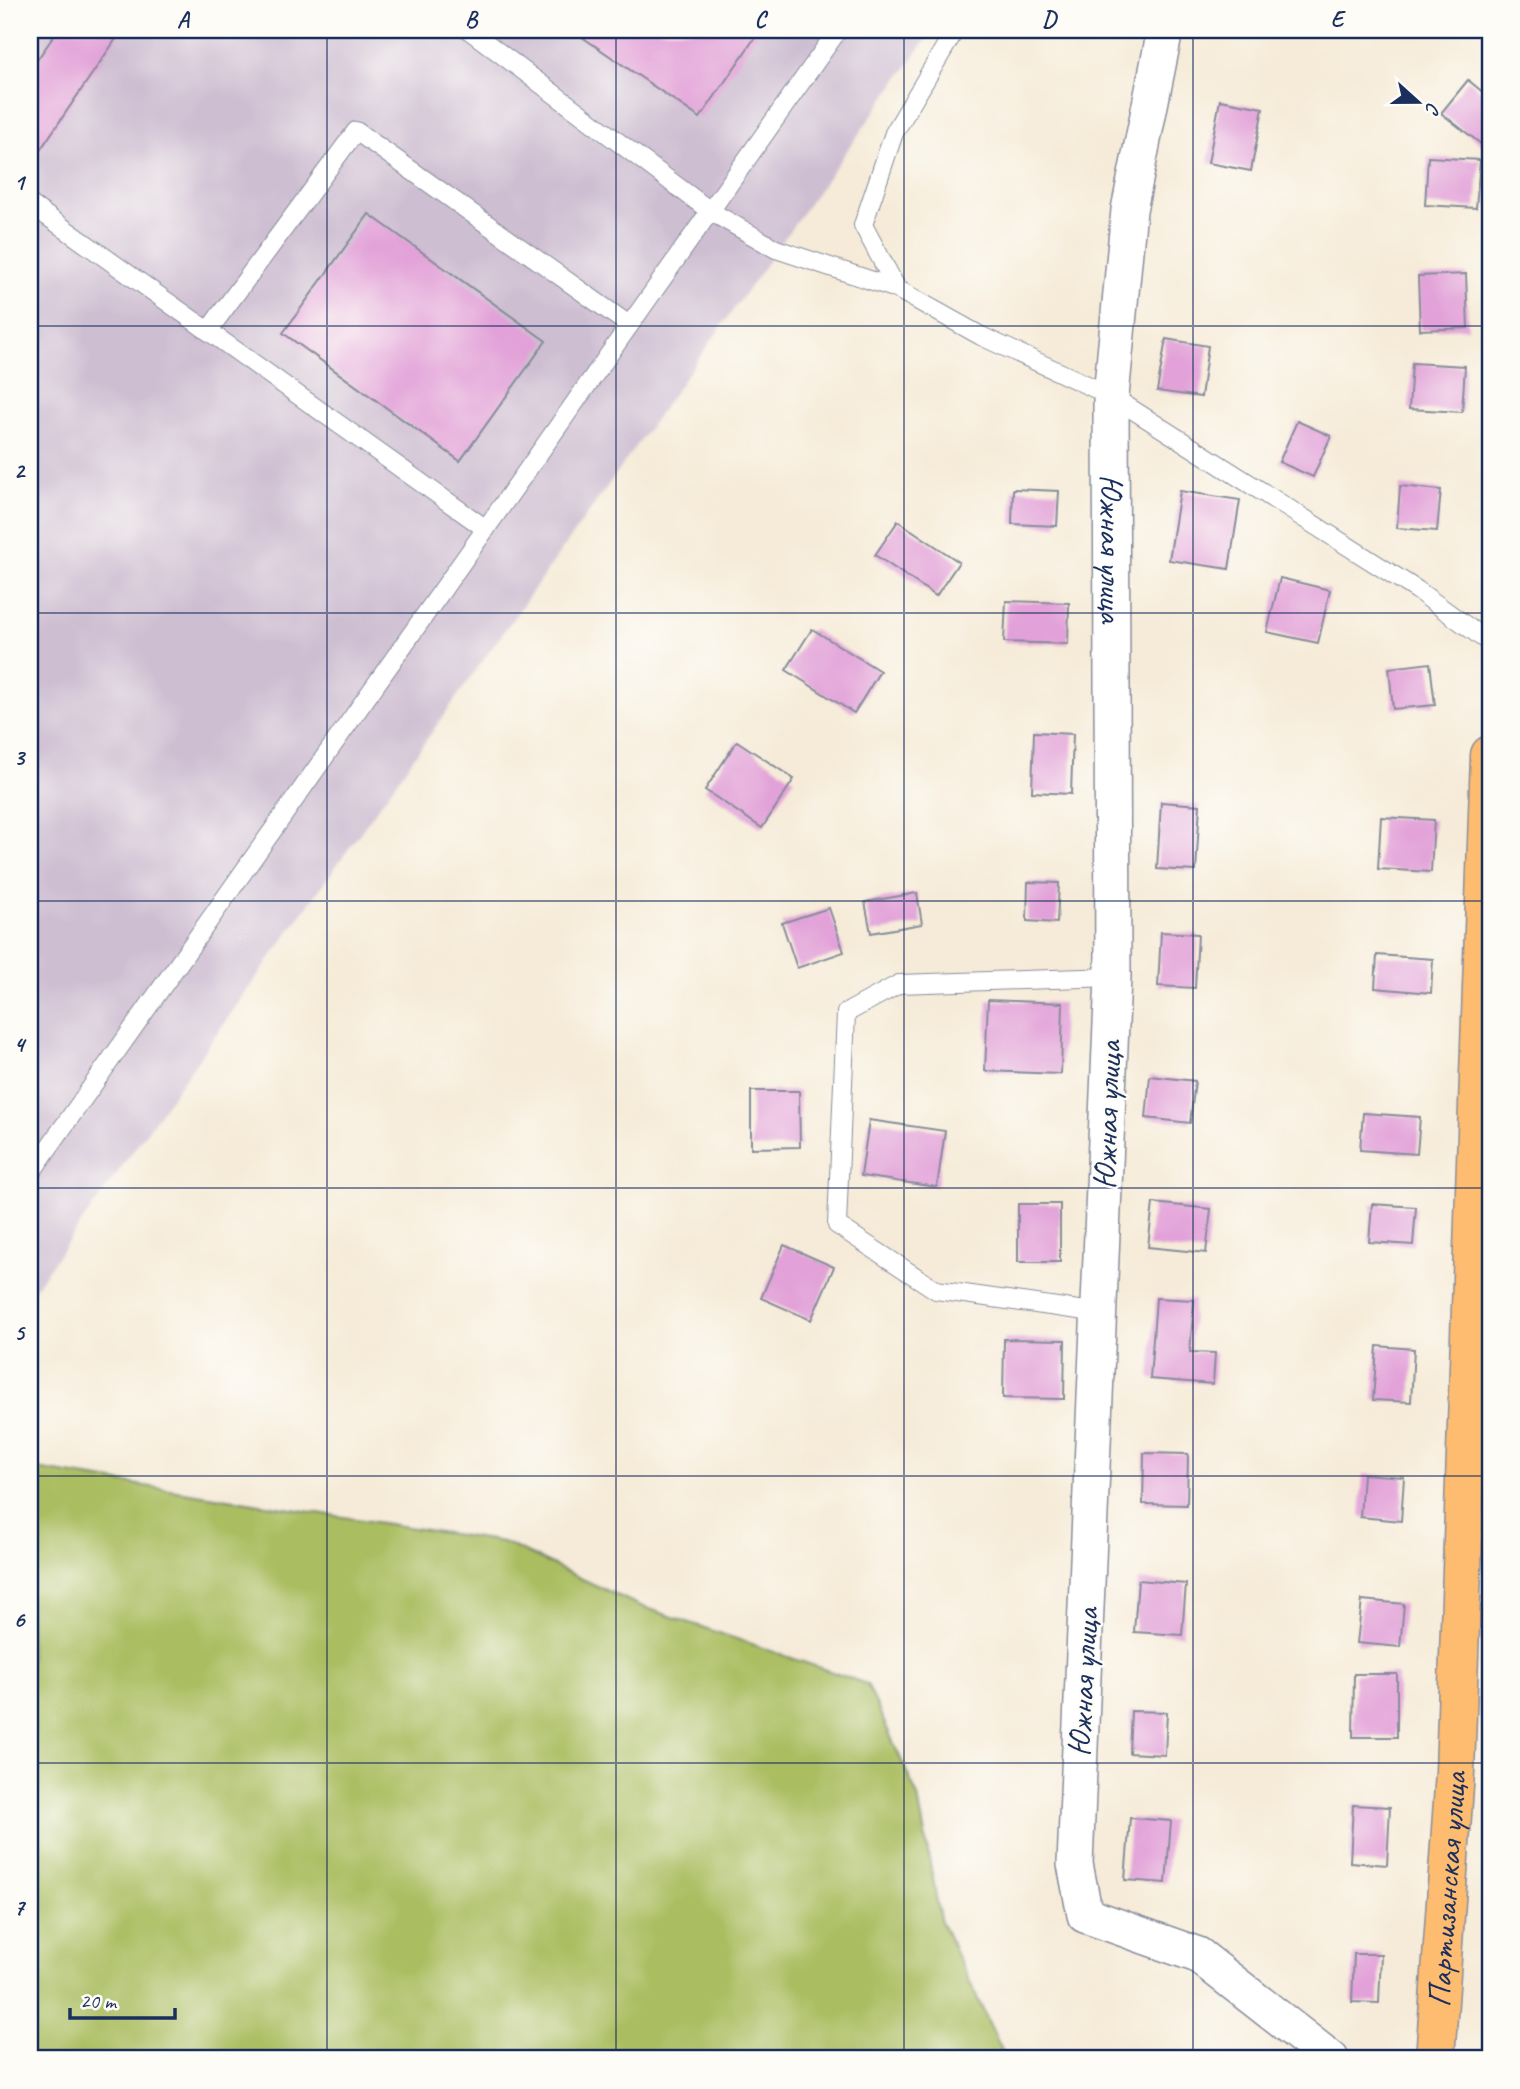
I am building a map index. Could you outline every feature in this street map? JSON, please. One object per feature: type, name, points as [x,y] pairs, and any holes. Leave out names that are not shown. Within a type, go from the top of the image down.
[{"type":"main road","name":"Партизанская улица","points":[[1435,2059],[1455,1772],[1490,755]]},
{"type":"street","name":"Южная улица","points":[[1165,30],[1129,210],[1111,396],[1113,977],[1075,1864],[1085,1915],[1198,1955],[1331,2059]]},
{"type":"lane","points":[[469,30],[710,211],[776,249],[897,289],[981,335],[1111,396],[1417,590],[1490,643]]},
{"type":"lane","points":[[30,1174],[838,30]]},
{"type":"lane","points":[[897,289],[863,225],[894,133],[955,30]]},
{"type":"lane","points":[[208,331],[356,131],[629,325]]},
{"type":"lane","points":[[30,204],[486,529]]},
{"type":"lane","points":[[1100,1312],[936,1290],[837,1224],[846,1013],[899,984],[1113,977]]},
{"type":"shaded area","points":[[30,30],[933,30],[30,1295]]},
{"type":"green space","points":[[30,1468],[503,1542],[638,1605],[867,1684],[918,1797],[940,1919],[1006,2059],[30,2059]]},
{"type":"building","points":[[58,30],[122,30],[36,156],[30,152],[30,70]]},
{"type":"building","points":[[572,30],[760,30],[700,118]]},
{"type":"building","points":[[1468,80],[1490,98],[1490,151],[1441,113]]},
{"type":"building","points":[[1220,100],[1263,108],[1251,171],[1208,163]]},
{"type":"building","points":[[1428,157],[1480,160],[1476,208],[1425,205]]},
{"type":"building","points":[[369,214],[546,341],[460,461],[283,333]]},
{"type":"building","points":[[1466,274],[1468,328],[1420,330],[1418,276]]},
{"type":"building","points":[[1166,339],[1208,346],[1201,397],[1157,391]]},
{"type":"building","points":[[1412,363],[1465,366],[1462,412],[1409,409]]},
{"type":"building","points":[[1297,421],[1331,436],[1313,477],[1279,462]]},
{"type":"building","points":[[1400,486],[1441,490],[1437,531],[1397,528]]},
{"type":"building","points":[[1013,489],[1059,491],[1057,526],[1012,524]]},
{"type":"building","points":[[1180,491],[1240,500],[1229,569],[1169,560]]},
{"type":"building","points":[[898,521],[959,562],[936,596],[875,555]]},
{"type":"building","points":[[1280,578],[1330,590],[1318,643],[1267,632]]},
{"type":"building","points":[[1006,601],[1069,603],[1068,644],[1004,642]]},
{"type":"building","points":[[812,629],[880,671],[854,713],[786,670]]},
{"type":"building","points":[[1430,663],[1435,705],[1393,709],[1389,668]]},
{"type":"building","points":[[1034,732],[1073,734],[1071,794],[1032,792]]},
{"type":"building","points":[[737,741],[794,779],[762,828],[705,790]]},
{"type":"building","points":[[1161,802],[1200,805],[1196,871],[1157,869]]},
{"type":"building","points":[[1381,817],[1434,820],[1431,872],[1378,869]]},
{"type":"building","points":[[1028,882],[1059,883],[1057,923],[1027,921]]},
{"type":"building","points":[[917,893],[922,924],[871,933],[865,902]]},
{"type":"building","points":[[829,908],[844,952],[797,968],[782,923]]},
{"type":"building","points":[[1161,932],[1198,934],[1195,988],[1158,986]]},
{"type":"building","points":[[1377,955],[1433,959],[1431,993],[1375,988]]},
{"type":"building","points":[[988,1000],[1063,1003],[1061,1074],[985,1071]]},
{"type":"building","points":[[1150,1076],[1195,1081],[1190,1123],[1146,1118]]},
{"type":"building","points":[[751,1091],[799,1091],[800,1147],[751,1148]]},
{"type":"building","points":[[1363,1113],[1420,1117],[1417,1154],[1360,1150]]},
{"type":"building","points":[[869,1120],[945,1131],[937,1187],[861,1176]]},
{"type":"building","points":[[1153,1203],[1211,1209],[1206,1253],[1148,1247]]},
{"type":"building","points":[[1018,1204],[1060,1204],[1060,1262],[1018,1262]]},
{"type":"building","points":[[1372,1204],[1416,1207],[1413,1245],[1369,1242]]},
{"type":"building","points":[[784,1245],[834,1267],[811,1320],[761,1298]]},
{"type":"building","points":[[1156,1298],[1194,1300],[1190,1352],[1215,1353],[1213,1384],[1150,1379]]},
{"type":"building","points":[[1004,1339],[1065,1340],[1064,1399],[1003,1398]]},
{"type":"building","points":[[1377,1346],[1414,1349],[1411,1402],[1373,1400]]},
{"type":"building","points":[[1144,1453],[1188,1454],[1187,1505],[1143,1504]]},
{"type":"building","points":[[1363,1474],[1404,1477],[1401,1521],[1360,1517]]},
{"type":"building","points":[[1138,1580],[1186,1584],[1182,1635],[1134,1632]]},
{"type":"building","points":[[1362,1600],[1404,1604],[1400,1647],[1357,1643]]},
{"type":"building","points":[[1354,1674],[1397,1674],[1397,1737],[1353,1737]]},
{"type":"building","points":[[1131,1711],[1167,1712],[1165,1755],[1129,1753]]},
{"type":"building","points":[[1353,1805],[1390,1807],[1387,1865],[1350,1862]]},
{"type":"building","points":[[1130,1818],[1171,1821],[1166,1883],[1125,1880]]},
{"type":"building","points":[[1354,1954],[1381,1954],[1379,2003],[1352,2002]]}]
